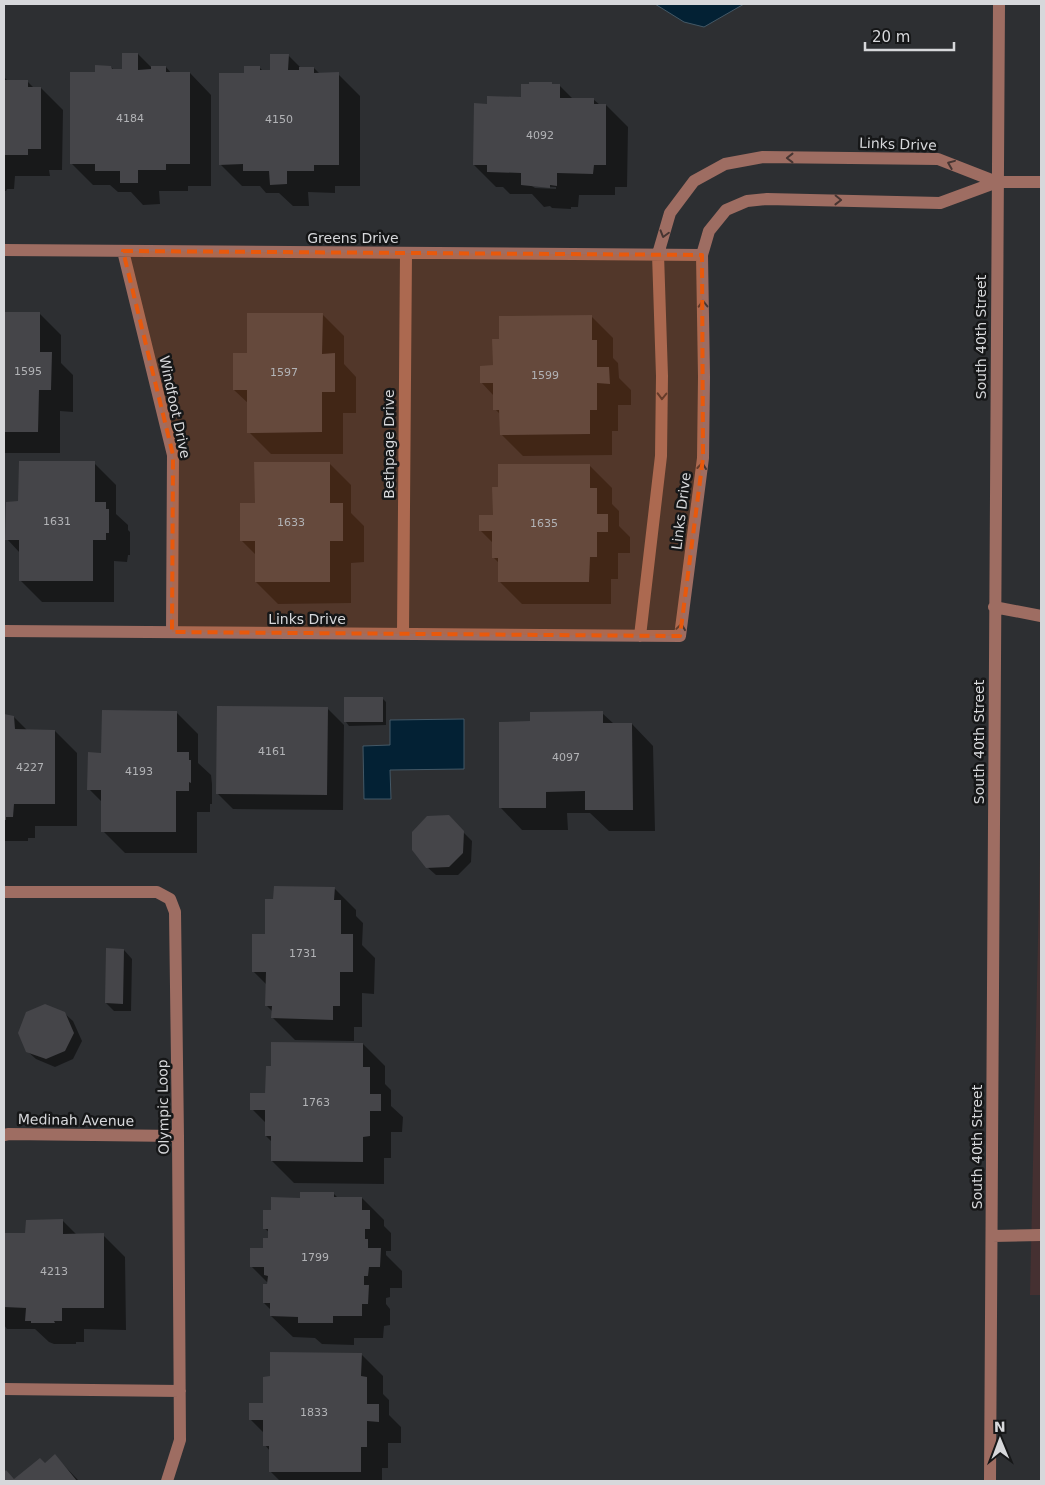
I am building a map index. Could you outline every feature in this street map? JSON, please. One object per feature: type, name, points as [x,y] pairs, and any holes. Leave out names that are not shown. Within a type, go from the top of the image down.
[{"type":"street","name":"South 40th Street","points":[[990,1481],[999,4]]},
{"type":"street","name":"Links Drive","points":[[640,636],[661,456],[662,376],[658,254],[670,212],[694,181],[725,164],[763,157],[938,159],[997,182]]},
{"type":"street","points":[[997,182],[1041,182]]},
{"type":"street","name":"Links Drive","points":[[4,632],[680,636],[704,458],[702,255],[709,230],[726,210],[747,201],[768,198],[940,203],[997,182]]},
{"type":"street","name":"Greens Drive","points":[[4,250],[702,255]]},
{"type":"street","name":"Windfoot Drive","points":[[123,251],[173,454],[172,632]]},
{"type":"street","name":"Bethpage Drive","points":[[403,634],[406,253]]},
{"type":"street","points":[[994,607],[1041,616]]},
{"type":"street","name":"Olympic Loop","points":[[4,892],[157,892],[170,899],[175,912],[180,1440],[167,1481]]},
{"type":"street","name":"Medinah Avenue","points":[[4,1135],[178,1136]]},
{"type":"street","points":[[992,1236],[1041,1235]]},
{"type":"street","points":[[4,1389],[180,1391]]},
{"type":"highlighted area","points":[[123,251],[702,255],[703,458],[680,636],[172,632],[173,455]]},
{"type":"shaded area","points":[[1041,807],[1041,1295],[1030,1295]]},
{"type":"water","points":[[655,4],[744,4],[704,27],[684,22]]},
{"type":"water","points":[[464,719],[464,769],[390,770],[391,799],[364,799],[363,746],[390,745],[390,720]]},
{"type":"building","points":[[122,53],[138,53],[138,70],[151,69],[151,66],[166,66],[166,72],[190,72],[190,164],[166,164],[166,170],[138,170],[138,183],[120,183],[120,171],[95,171],[95,164],[70,164],[70,72],[95,72],[95,65],[122,69]]},
{"type":"building","points":[[270,54],[289,54],[288,70],[299,70],[299,67],[314,67],[314,73],[339,72],[339,165],[314,165],[314,171],[287,171],[287,184],[270,185],[269,171],[243,171],[243,164],[219,165],[219,73],[244,73],[244,66],[260,66],[260,70],[270,70]]},
{"type":"building","points":[[4,80],[28,80],[28,87],[41,87],[41,149],[28,149],[28,155],[4,155]]},
{"type":"building","points":[[529,82],[560,84],[560,98],[594,98],[594,104],[606,104],[606,165],[594,165],[593,174],[557,173],[557,186],[550,185],[550,188],[521,185],[521,173],[487,172],[487,165],[473,165],[474,103],[487,104],[487,96],[521,97],[521,84],[529,84]]},
{"type":"building","points":[[4,312],[40,312],[40,352],[52,352],[51,390],[39,390],[38,432],[4,432]]},
{"type":"building","points":[[247,313],[323,313],[322,354],[335,353],[335,392],[322,392],[322,432],[247,433],[247,390],[233,390],[233,353],[247,353]]},
{"type":"building","points":[[592,315],[592,340],[597,340],[597,367],[609,367],[610,384],[597,383],[597,410],[590,410],[590,434],[500,435],[499,410],[493,410],[493,383],[480,383],[480,366],[493,365],[492,339],[499,339],[499,316]]},
{"type":"building","points":[[19,461],[95,461],[95,502],[106,502],[106,509],[109,509],[109,533],[106,533],[106,540],[93,540],[93,581],[19,581],[19,540],[5,540],[6,502],[18,501]]},
{"type":"building","points":[[254,462],[330,462],[330,503],[343,503],[343,541],[330,541],[330,582],[255,582],[255,541],[240,541],[240,503],[255,503]]},
{"type":"building","points":[[498,464],[590,464],[590,488],[597,488],[597,514],[608,514],[608,532],[597,532],[597,557],[590,557],[589,582],[498,582],[498,558],[492,558],[492,531],[479,531],[479,515],[493,515],[492,487],[498,487]]},
{"type":"building","points":[[344,697],[383,697],[383,722],[344,722]]},
{"type":"building","points":[[217,706],[328,707],[327,795],[216,794]]},
{"type":"building","points":[[102,710],[177,711],[177,752],[189,752],[191,783],[189,782],[189,791],[176,791],[176,832],[101,832],[101,790],[87,790],[88,752],[101,753]]},
{"type":"building","points":[[603,711],[603,723],[632,723],[633,810],[585,810],[585,791],[546,792],[546,808],[499,808],[499,722],[530,721],[530,712]]},
{"type":"building","points":[[4,714],[14,716],[15,729],[55,730],[55,804],[14,804],[13,817],[6,817],[6,820],[4,820]]},
{"type":"building","points":[[449,815],[464,831],[463,853],[449,867],[426,868],[412,850],[412,832],[427,816]]},
{"type":"building","points":[[274,886],[335,887],[334,900],[341,900],[341,934],[353,934],[353,972],[340,972],[340,1006],[333,1006],[333,1020],[271,1018],[272,1006],[265,1006],[266,972],[252,972],[252,934],[265,934],[265,899],[273,899]]},
{"type":"building","points":[[106,948],[124,949],[123,1004],[105,1003]]},
{"type":"building","points":[[45,1004],[65,1012],[74,1033],[65,1051],[46,1059],[26,1052],[18,1033],[26,1012]]},
{"type":"building","points":[[271,1042],[363,1043],[363,1067],[370,1067],[370,1094],[381,1094],[381,1111],[370,1111],[370,1136],[363,1137],[363,1162],[271,1161],[271,1136],[265,1136],[265,1110],[250,1110],[250,1093],[265,1093],[266,1066],[271,1066]]},
{"type":"building","points":[[300,1192],[334,1192],[334,1197],[362,1197],[362,1210],[370,1210],[370,1229],[365,1229],[365,1239],[368,1239],[368,1248],[381,1248],[380,1267],[369,1267],[368,1276],[364,1276],[364,1285],[369,1285],[368,1304],[362,1304],[362,1316],[333,1316],[333,1323],[298,1323],[298,1317],[270,1316],[270,1303],[263,1303],[263,1284],[267,1284],[268,1276],[264,1275],[264,1267],[250,1267],[250,1248],[263,1248],[263,1238],[268,1238],[268,1229],[263,1229],[263,1210],[271,1210],[271,1197],[300,1198]]},
{"type":"building","points":[[63,1219],[63,1234],[104,1233],[104,1308],[62,1308],[62,1321],[54,1321],[55,1323],[31,1323],[31,1321],[25,1321],[26,1308],[4,1307],[4,1233],[25,1233],[26,1220]]},
{"type":"building","points":[[270,1352],[362,1353],[361,1376],[367,1377],[367,1404],[379,1404],[379,1422],[367,1421],[367,1447],[361,1447],[361,1472],[269,1472],[269,1446],[263,1446],[263,1420],[249,1420],[249,1403],[263,1403],[263,1377],[270,1376]]},
{"type":"building","points":[[55,1454],[77,1481],[4,1481],[4,1472],[6,1470],[14,1479],[40,1458],[45,1463]]}]
